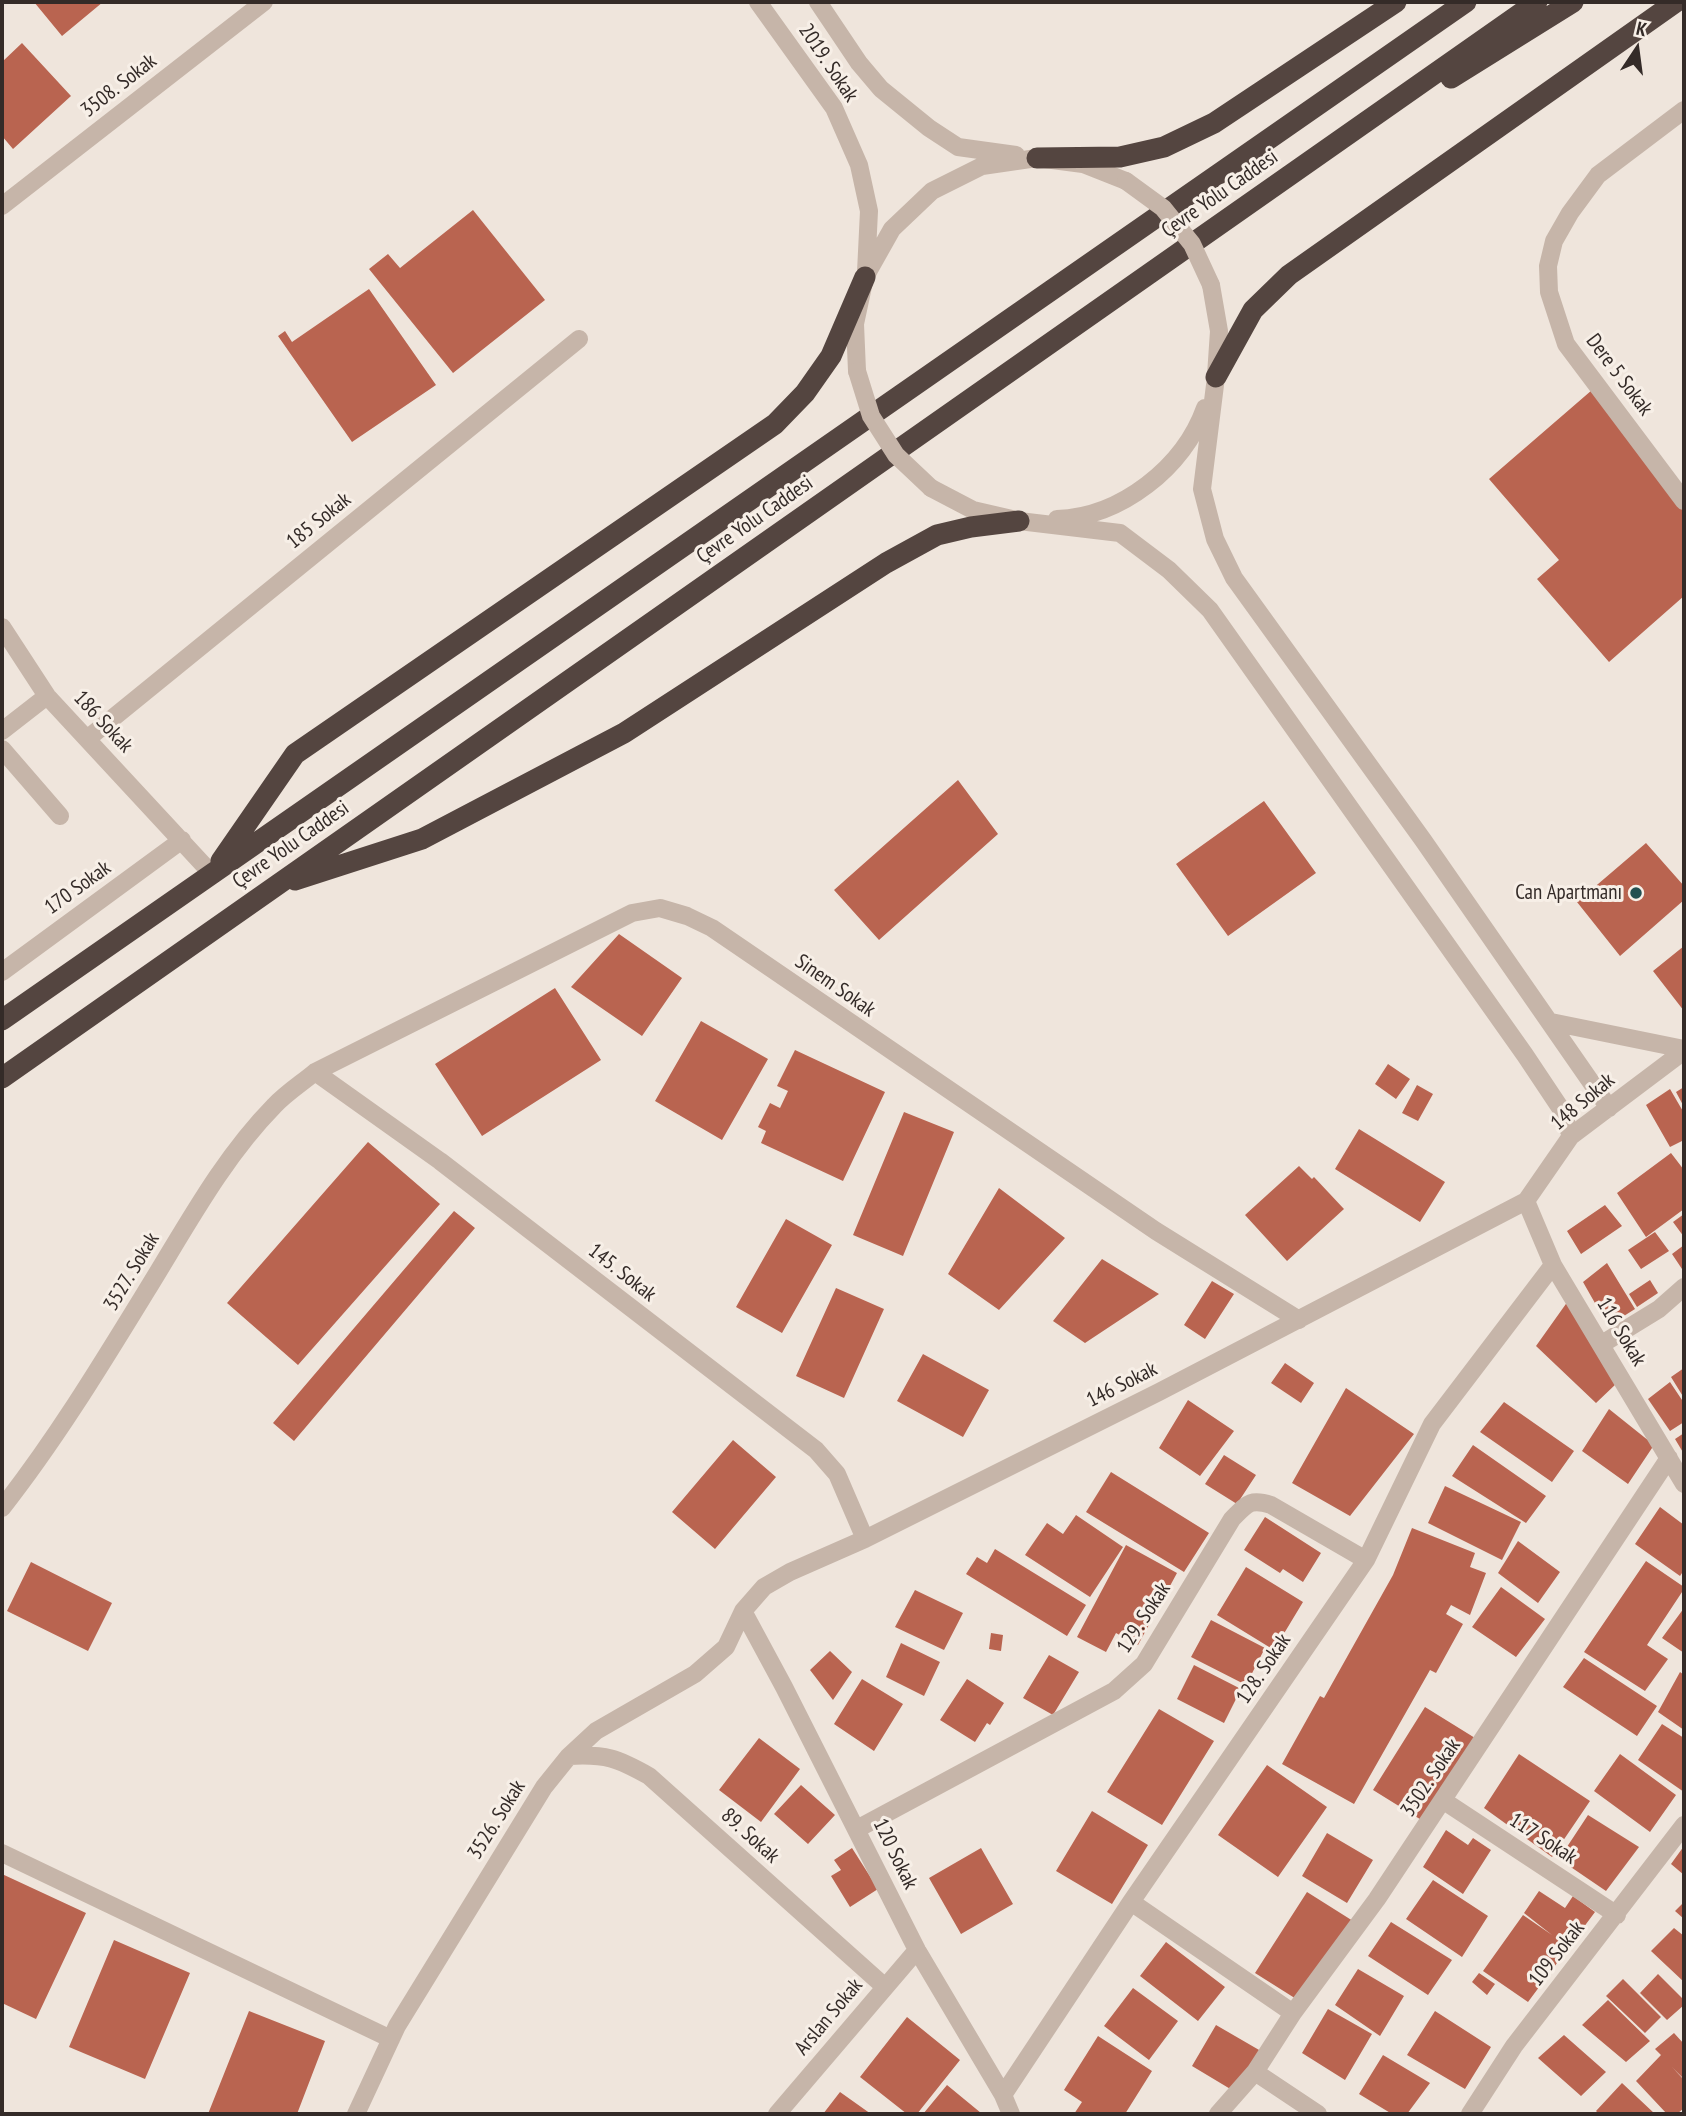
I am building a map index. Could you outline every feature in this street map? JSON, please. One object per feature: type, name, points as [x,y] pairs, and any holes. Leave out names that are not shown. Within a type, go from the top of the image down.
[{"type":"highway","points":[[1037,158],[1120,158],[1164,147],[1214,123],[1396,2]]},
{"type":"highway","points":[[1413,39],[1460,2]]},
{"type":"highway","name":"Çevre Yolu Caddesi","points":[[2,1020],[1466,2]]},
{"type":"highway","name":"Çevre Yolu Caddesi","points":[[2,1078],[1537,2]]},
{"type":"highway","points":[[1222,223],[1573,2]]},
{"type":"highway","points":[[1216,377],[1254,310],[1289,275],[1676,2]]},
{"type":"highway","points":[[212,874],[295,754],[775,424],[805,393],[831,356],[866,277]]},
{"type":"highway","points":[[273,888],[422,839],[624,733],[886,563],[937,535],[971,527],[1019,521]]},
{"type":"street","name":"3508. Sokak","points":[[2,206],[264,2]]},
{"type":"street","name":"2019. Sokak","points":[[758,2],[834,108],[859,165],[869,211],[866,277]]},
{"type":"street","name":"2019. Sokak","points":[[818,2],[859,63],[881,89],[929,128],[958,147],[1083,164],[1126,181],[1163,208],[1192,244],[1212,285],[1219,331],[1216,377]]},
{"type":"street","name":"Dere 5 Sokak","points":[[1684,110],[1598,175],[1554,240],[1548,266],[1549,292],[1566,344],[1684,501]]},
{"type":"street","points":[[1037,158],[982,166],[932,191],[892,229],[866,277],[855,324],[857,370],[871,416],[897,455],[931,488],[972,510],[1019,521],[1120,533],[1169,570],[1210,610],[1525,1055],[1561,1109],[1572,1136]]},
{"type":"street","name":"185 Sokak","points":[[87,739],[579,339]]},
{"type":"street","points":[[1019,521],[1072,519],[1123,501],[1166,469],[1198,427],[1216,377]]},
{"type":"street","points":[[1216,377],[1202,489],[1215,539],[1234,578],[1551,1022],[1609,1108]]},
{"type":"street","name":"186 Sokak","points":[[2,627],[47,696],[212,874]]},
{"type":"street","points":[[2,731],[47,696]]},
{"type":"street","points":[[2,748],[60,816]]},
{"type":"street","name":"170 Sokak","points":[[2,972],[182,840]]},
{"type":"street","name":"Sinem Sokak","points":[[315,1072],[632,913],[660,908],[687,916],[712,928],[1156,1231],[1299,1320]]},
{"type":"street","points":[[1551,1022],[1684,1050]]},
{"type":"street","name":"148 Sokak","points":[[1525,1201],[1572,1136],[1684,1050]]},
{"type":"street","name":"3527. Sokak","points":[[2,1508],[76,1407],[196,1210],[238,1147],[275,1104],[315,1072]]},
{"type":"street","name":"145. Sokak","points":[[315,1072],[440,1161],[816,1450],[837,1474],[865,1539]]},
{"type":"street","name":"146 Sokak","points":[[743,1611],[764,1587],[790,1572],[865,1539],[1299,1320],[1525,1201]]},
{"type":"street","name":"116 Sokak","points":[[1525,1201],[1553,1265],[1684,1484]]},
{"type":"street","name":"128. Sokak","points":[[1003,2095],[1131,1902],[1366,1560],[1432,1424],[1553,1265]]},
{"type":"street","points":[[1602,1344],[1659,1309],[1684,1287]]},
{"type":"street","name":"3502. Sokak","points":[[1218,2114],[1255,2071],[1293,2013],[1377,1899],[1669,1458]]},
{"type":"street","name":"129. Sokak","points":[[857,1829],[1114,1691],[1144,1664],[1232,1519],[1246,1504],[1257,1501],[1271,1505],[1366,1560]]},
{"type":"street","name":"3526. Sokak","points":[[356,2114],[391,2039],[544,1787],[569,1756],[596,1731],[695,1674],[726,1647],[743,1611]]},
{"type":"street","name":"120 Sokak","points":[[743,1611],[917,1950],[1003,2095],[1011,2114]]},
{"type":"street","name":"89. Sokak","points":[[569,1756],[596,1754],[620,1760],[649,1776],[885,1987]]},
{"type":"street","name":"117 Sokak","points":[[1444,1801],[1617,1915]]},
{"type":"street","name":"109 Sokak","points":[[1470,2114],[1514,2046],[1684,1825]]},
{"type":"street","points":[[2,1853],[391,2039]]},
{"type":"street","points":[[1131,1902],[1293,2013]]},
{"type":"street","name":"Arslan Sokak","points":[[777,2114],[917,1950]]},
{"type":"street","points":[[1255,2071],[1318,2114]]},
{"type":"building","points":[[34,2],[103,2],[62,36]]},
{"type":"building","points":[[22,43],[71,96],[13,149],[2,136],[2,62]]},
{"type":"building","points":[[473,210],[545,300],[453,373],[369,269],[388,254],[400,268]]},
{"type":"building","points":[[369,289],[436,385],[352,442],[278,336],[285,331],[292,342]]},
{"type":"building","points":[[1592,390],[1684,496],[1684,596],[1609,662],[1537,579],[1559,560],[1489,479]]},
{"type":"building","points":[[958,780],[998,834],[879,940],[834,890]]},
{"type":"building","points":[[1264,801],[1316,873],[1228,936],[1176,864]]},
{"type":"building","name":"Can Apartmanı","points":[[1646,843],[1684,886],[1684,900],[1620,956],[1577,902]]},
{"type":"building","points":[[619,934],[682,978],[642,1036],[571,987]]},
{"type":"building","points":[[1684,946],[1684,1011],[1653,971]]},
{"type":"building","points":[[555,988],[601,1060],[482,1136],[435,1064]]},
{"type":"building","points":[[701,1021],[768,1059],[722,1140],[655,1101]]},
{"type":"building","points":[[795,1050],[885,1092],[843,1181],[761,1143],[766,1131],[758,1127],[770,1103],[780,1108],[788,1091],[777,1086]]},
{"type":"building","points":[[1388,1064],[1410,1079],[1396,1099],[1375,1084]]},
{"type":"building","points":[[1417,1085],[1433,1094],[1418,1121],[1402,1113]]},
{"type":"building","points":[[1684,1087],[1684,1107],[1676,1092]]},
{"type":"building","points":[[1670,1089],[1684,1113],[1684,1140],[1670,1147],[1646,1105]]},
{"type":"building","points":[[904,1112],[954,1132],[903,1256],[853,1235]]},
{"type":"building","points":[[1359,1129],[1445,1182],[1420,1222],[1335,1169]]},
{"type":"building","points":[[368,1142],[440,1204],[298,1365],[227,1303]]},
{"type":"building","points":[[1671,1153],[1684,1170],[1684,1209],[1646,1237],[1617,1193]]},
{"type":"building","points":[[1299,1166],[1312,1179],[1314,1177],[1344,1209],[1287,1261],[1245,1215]]},
{"type":"building","points":[[999,1188],[1065,1238],[999,1310],[948,1274]]},
{"type":"building","points":[[1605,1205],[1622,1226],[1581,1254],[1567,1231]]},
{"type":"building","points":[[454,1211],[475,1228],[294,1441],[273,1423]]},
{"type":"building","points":[[1684,1214],[1684,1237],[1673,1222]]},
{"type":"building","points":[[786,1219],[832,1245],[782,1333],[736,1307]]},
{"type":"building","points":[[1655,1232],[1669,1251],[1641,1269],[1628,1250]]},
{"type":"building","points":[[1684,1245],[1684,1272],[1672,1254]]},
{"type":"building","points":[[1102,1259],[1159,1294],[1085,1343],[1053,1321]]},
{"type":"building","points":[[1607,1263],[1635,1309],[1608,1326],[1583,1282]]},
{"type":"building","points":[[1650,1280],[1658,1293],[1637,1307],[1629,1294]]},
{"type":"building","points":[[1212,1281],[1234,1294],[1205,1339],[1184,1325]]},
{"type":"building","points":[[836,1288],[884,1309],[844,1398],[796,1376]]},
{"type":"building","points":[[1568,1301],[1617,1383],[1596,1403],[1536,1346]]},
{"type":"building","points":[[923,1354],[989,1390],[963,1437],[897,1401]]},
{"type":"building","points":[[1285,1363],[1314,1383],[1301,1403],[1271,1383]]},
{"type":"building","points":[[1684,1368],[1684,1398],[1671,1377]]},
{"type":"building","points":[[1670,1382],[1684,1403],[1684,1422],[1670,1431],[1648,1399]]},
{"type":"building","points":[[1346,1388],[1414,1434],[1350,1516],[1292,1483]]},
{"type":"building","points":[[1188,1400],[1234,1431],[1200,1476],[1159,1448]]},
{"type":"building","points":[[1504,1402],[1574,1451],[1552,1482],[1480,1432]]},
{"type":"building","points":[[1609,1409],[1654,1445],[1628,1484],[1582,1451]]},
{"type":"building","points":[[1684,1433],[1684,1454],[1675,1439]]},
{"type":"building","points":[[733,1440],[776,1477],[715,1549],[672,1512]]},
{"type":"building","points":[[1473,1445],[1546,1496],[1526,1523],[1452,1476]]},
{"type":"building","points":[[1224,1455],[1256,1475],[1237,1504],[1205,1484]]},
{"type":"building","points":[[1111,1472],[1209,1533],[1184,1572],[1086,1512]]},
{"type":"building","points":[[1445,1486],[1521,1522],[1502,1560],[1428,1523]]},
{"type":"building","points":[[1660,1507],[1684,1525],[1684,1570],[1680,1576],[1635,1544]]},
{"type":"building","points":[[1076,1515],[1123,1547],[1090,1597],[1025,1555],[1047,1523],[1063,1534]]},
{"type":"building","points":[[1265,1517],[1321,1553],[1303,1582],[1283,1569],[1280,1573],[1244,1550]]},
{"type":"building","points":[[1412,1528],[1475,1553],[1470,1567],[1486,1573],[1470,1615],[1451,1605],[1446,1614],[1463,1624],[1436,1673],[1430,1670],[1354,1804],[1282,1764],[1320,1696],[1324,1698],[1393,1575]]},
{"type":"building","points":[[1518,1541],[1560,1572],[1538,1603],[1498,1573]]},
{"type":"building","points":[[1126,1545],[1177,1573],[1138,1645],[1116,1633],[1106,1652],[1077,1637]]},
{"type":"building","points":[[995,1549],[1086,1605],[1067,1636],[966,1574],[977,1557],[987,1563]]},
{"type":"building","points":[[1646,1561],[1684,1589],[1647,1645],[1668,1659],[1645,1691],[1584,1652]]},
{"type":"building","points":[[31,1562],[112,1603],[88,1651],[7,1611]]},
{"type":"building","points":[[1246,1567],[1303,1602],[1274,1650],[1217,1615]]},
{"type":"building","points":[[1501,1587],[1545,1619],[1516,1657],[1472,1627]]},
{"type":"building","points":[[915,1590],[963,1613],[944,1650],[895,1627]]},
{"type":"building","points":[[1684,1608],[1684,1653],[1662,1638]]},
{"type":"building","points":[[1211,1620],[1265,1648],[1246,1685],[1191,1657]]},
{"type":"building","points":[[991,1633],[1003,1635],[1001,1651],[989,1649]]},
{"type":"building","points":[[901,1643],[940,1662],[924,1696],[886,1677]]},
{"type":"building","points":[[830,1651],[852,1672],[833,1700],[810,1670]]},
{"type":"building","points":[[1049,1655],[1079,1672],[1053,1715],[1023,1698]]},
{"type":"building","points":[[1584,1658],[1657,1706],[1637,1736],[1563,1687]]},
{"type":"building","points":[[1194,1665],[1241,1689],[1224,1723],[1177,1699]]},
{"type":"building","points":[[1680,1672],[1684,1675],[1684,1730],[1658,1712]]},
{"type":"building","points":[[862,1679],[903,1704],[874,1751],[834,1724]]},
{"type":"building","points":[[967,1679],[1004,1703],[975,1742],[940,1720]]},
{"type":"building","points":[[1425,1707],[1475,1738],[1423,1821],[1373,1790]]},
{"type":"building","points":[[1159,1709],[1214,1741],[1162,1825],[1107,1792]]},
{"type":"building","points":[[1662,1724],[1684,1738],[1684,1792],[1638,1760]]},
{"type":"building","points":[[759,1738],[800,1769],[761,1822],[719,1790]]},
{"type":"building","points":[[1519,1754],[1590,1801],[1552,1857],[1484,1808]]},
{"type":"building","points":[[1620,1754],[1676,1795],[1650,1832],[1594,1791]]},
{"type":"building","points":[[1267,1765],[1327,1807],[1278,1877],[1218,1835]]},
{"type":"building","points":[[801,1785],[835,1815],[808,1844],[774,1814]]},
{"type":"building","points":[[1092,1811],[1148,1845],[1112,1904],[1056,1871]]},
{"type":"building","points":[[1588,1815],[1639,1847],[1606,1891],[1559,1859]]},
{"type":"building","points":[[1446,1830],[1468,1845],[1473,1838],[1491,1850],[1463,1894],[1423,1867]]},
{"type":"building","points":[[1327,1833],[1373,1860],[1347,1903],[1302,1876]]},
{"type":"building","points":[[1684,1846],[1684,1875],[1671,1864]]},
{"type":"building","points":[[852,1848],[878,1889],[850,1907],[831,1876],[841,1870],[834,1860]]},
{"type":"building","points":[[981,1848],[1013,1904],[961,1934],[929,1878]]},
{"type":"building","points":[[2,1874],[86,1913],[36,2019],[2,2003]]},
{"type":"building","points":[[1433,1880],[1488,1916],[1462,1957],[1406,1919]]},
{"type":"building","points":[[1539,1891],[1565,1908],[1573,1896],[1595,1912],[1528,2002],[1483,1971],[1523,1915],[1552,1935],[1524,1913]]},
{"type":"building","points":[[1307,1892],[1353,1921],[1301,2002],[1255,1973]]},
{"type":"building","points":[[1684,1902],[1684,1919],[1675,1911]]},
{"type":"building","points":[[1391,1922],[1452,1960],[1428,1995],[1368,1956]]},
{"type":"building","points":[[1674,1928],[1684,1936],[1684,1982],[1651,1951]]},
{"type":"building","points":[[114,1940],[190,1973],[145,2079],[69,2047]]},
{"type":"building","points":[[1166,1942],[1225,1987],[1198,2021],[1140,1976]]},
{"type":"building","points":[[1358,1969],[1404,1996],[1380,2036],[1335,2005]]},
{"type":"building","points":[[1479,1973],[1495,1984],[1487,1995],[1472,1982]]},
{"type":"building","points":[[1658,1974],[1684,2000],[1684,2005],[1667,2020],[1640,1993]]},
{"type":"building","points":[[1623,1979],[1661,2017],[1645,2033],[1606,1996]]},
{"type":"building","points":[[1133,1988],[1178,2021],[1149,2060],[1104,2026]]},
{"type":"building","points":[[1608,2000],[1650,2041],[1626,2062],[1582,2025]]},
{"type":"building","points":[[1328,2009],[1372,2034],[1345,2080],[1302,2053]]},
{"type":"building","points":[[249,2011],[325,2041],[297,2114],[208,2114]]},
{"type":"building","points":[[1435,2011],[1491,2047],[1465,2089],[1407,2055]]},
{"type":"building","points":[[907,2017],[960,2060],[917,2114],[907,2114],[860,2077]]},
{"type":"building","points":[[1216,2025],[1266,2054],[1242,2096],[1192,2066]]},
{"type":"building","points":[[1674,2033],[1684,2044],[1684,2079],[1672,2067],[1684,2080],[1684,2108],[1677,2114],[1667,2114],[1636,2081],[1661,2055],[1655,2049]]},
{"type":"building","points":[[1564,2035],[1606,2072],[1581,2096],[1538,2058]]},
{"type":"building","points":[[1098,2036],[1152,2071],[1125,2114],[1074,2114],[1082,2102],[1064,2090]]},
{"type":"building","points":[[1383,2055],[1430,2083],[1407,2114],[1392,2114],[1359,2094]]},
{"type":"building","points":[[1622,2083],[1655,2114],[1599,2114],[1596,2111]]},
{"type":"building","points":[[947,2085],[981,2113],[923,2114]]},
{"type":"building","points":[[840,2092],[871,2114],[823,2114]]},
{"type":"place","name":"Can Apartmanı","points":[[1636,893]]}]
